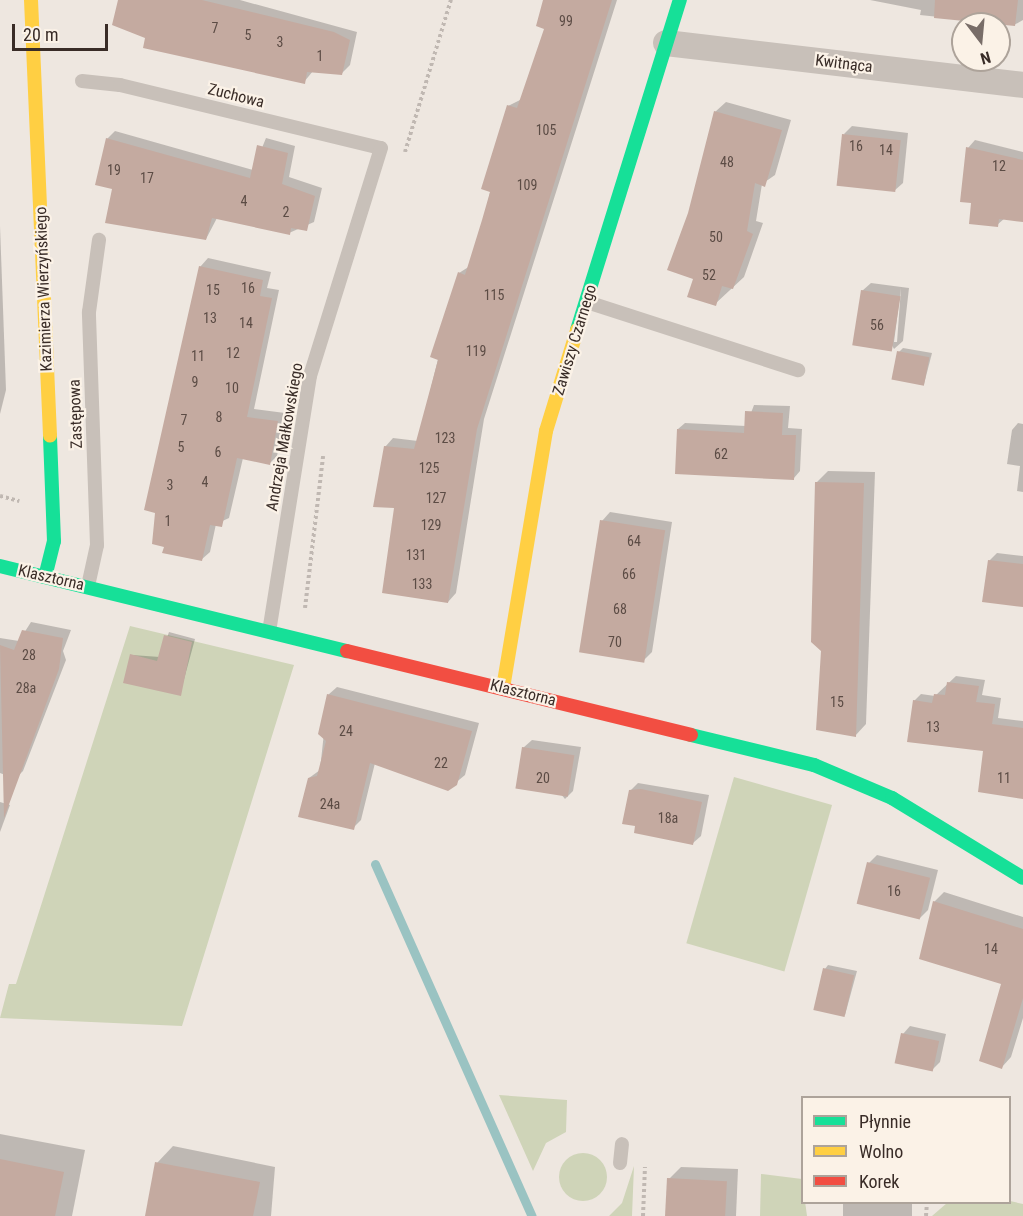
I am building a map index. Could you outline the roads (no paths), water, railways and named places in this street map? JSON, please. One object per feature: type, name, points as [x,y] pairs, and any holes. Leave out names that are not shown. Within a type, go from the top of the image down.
[{"type":"street","name":"Kazimierza Wierzyńskiego","points":[[32,0],[54,541],[45,577]]},
{"type":"street","name":"Zawiszy Czarnego","points":[[503,688],[546,431],[680,0]]},
{"type":"street","name":"Kwitnąca","points":[[666,43],[1023,85]]},
{"type":"street","name":"Klasztorna","points":[[0,566],[814,765],[892,798],[1023,878]]},
{"type":"lane","name":"Zuchowa","points":[[82,81],[120,85],[381,148]]},
{"type":"lane","name":"Andrzeja Małkowskiego","points":[[268,631],[310,376],[381,148]]},
{"type":"lane","name":"Zastępowa","points":[[88,586],[97,545],[89,312],[99,240]]},
{"type":"lane","points":[[586,302],[798,370]]},
{"type":"lane","points":[[620,1163],[622,1144]]},
{"type":"waterway","points":[[375,864],[532,1216]]}]
